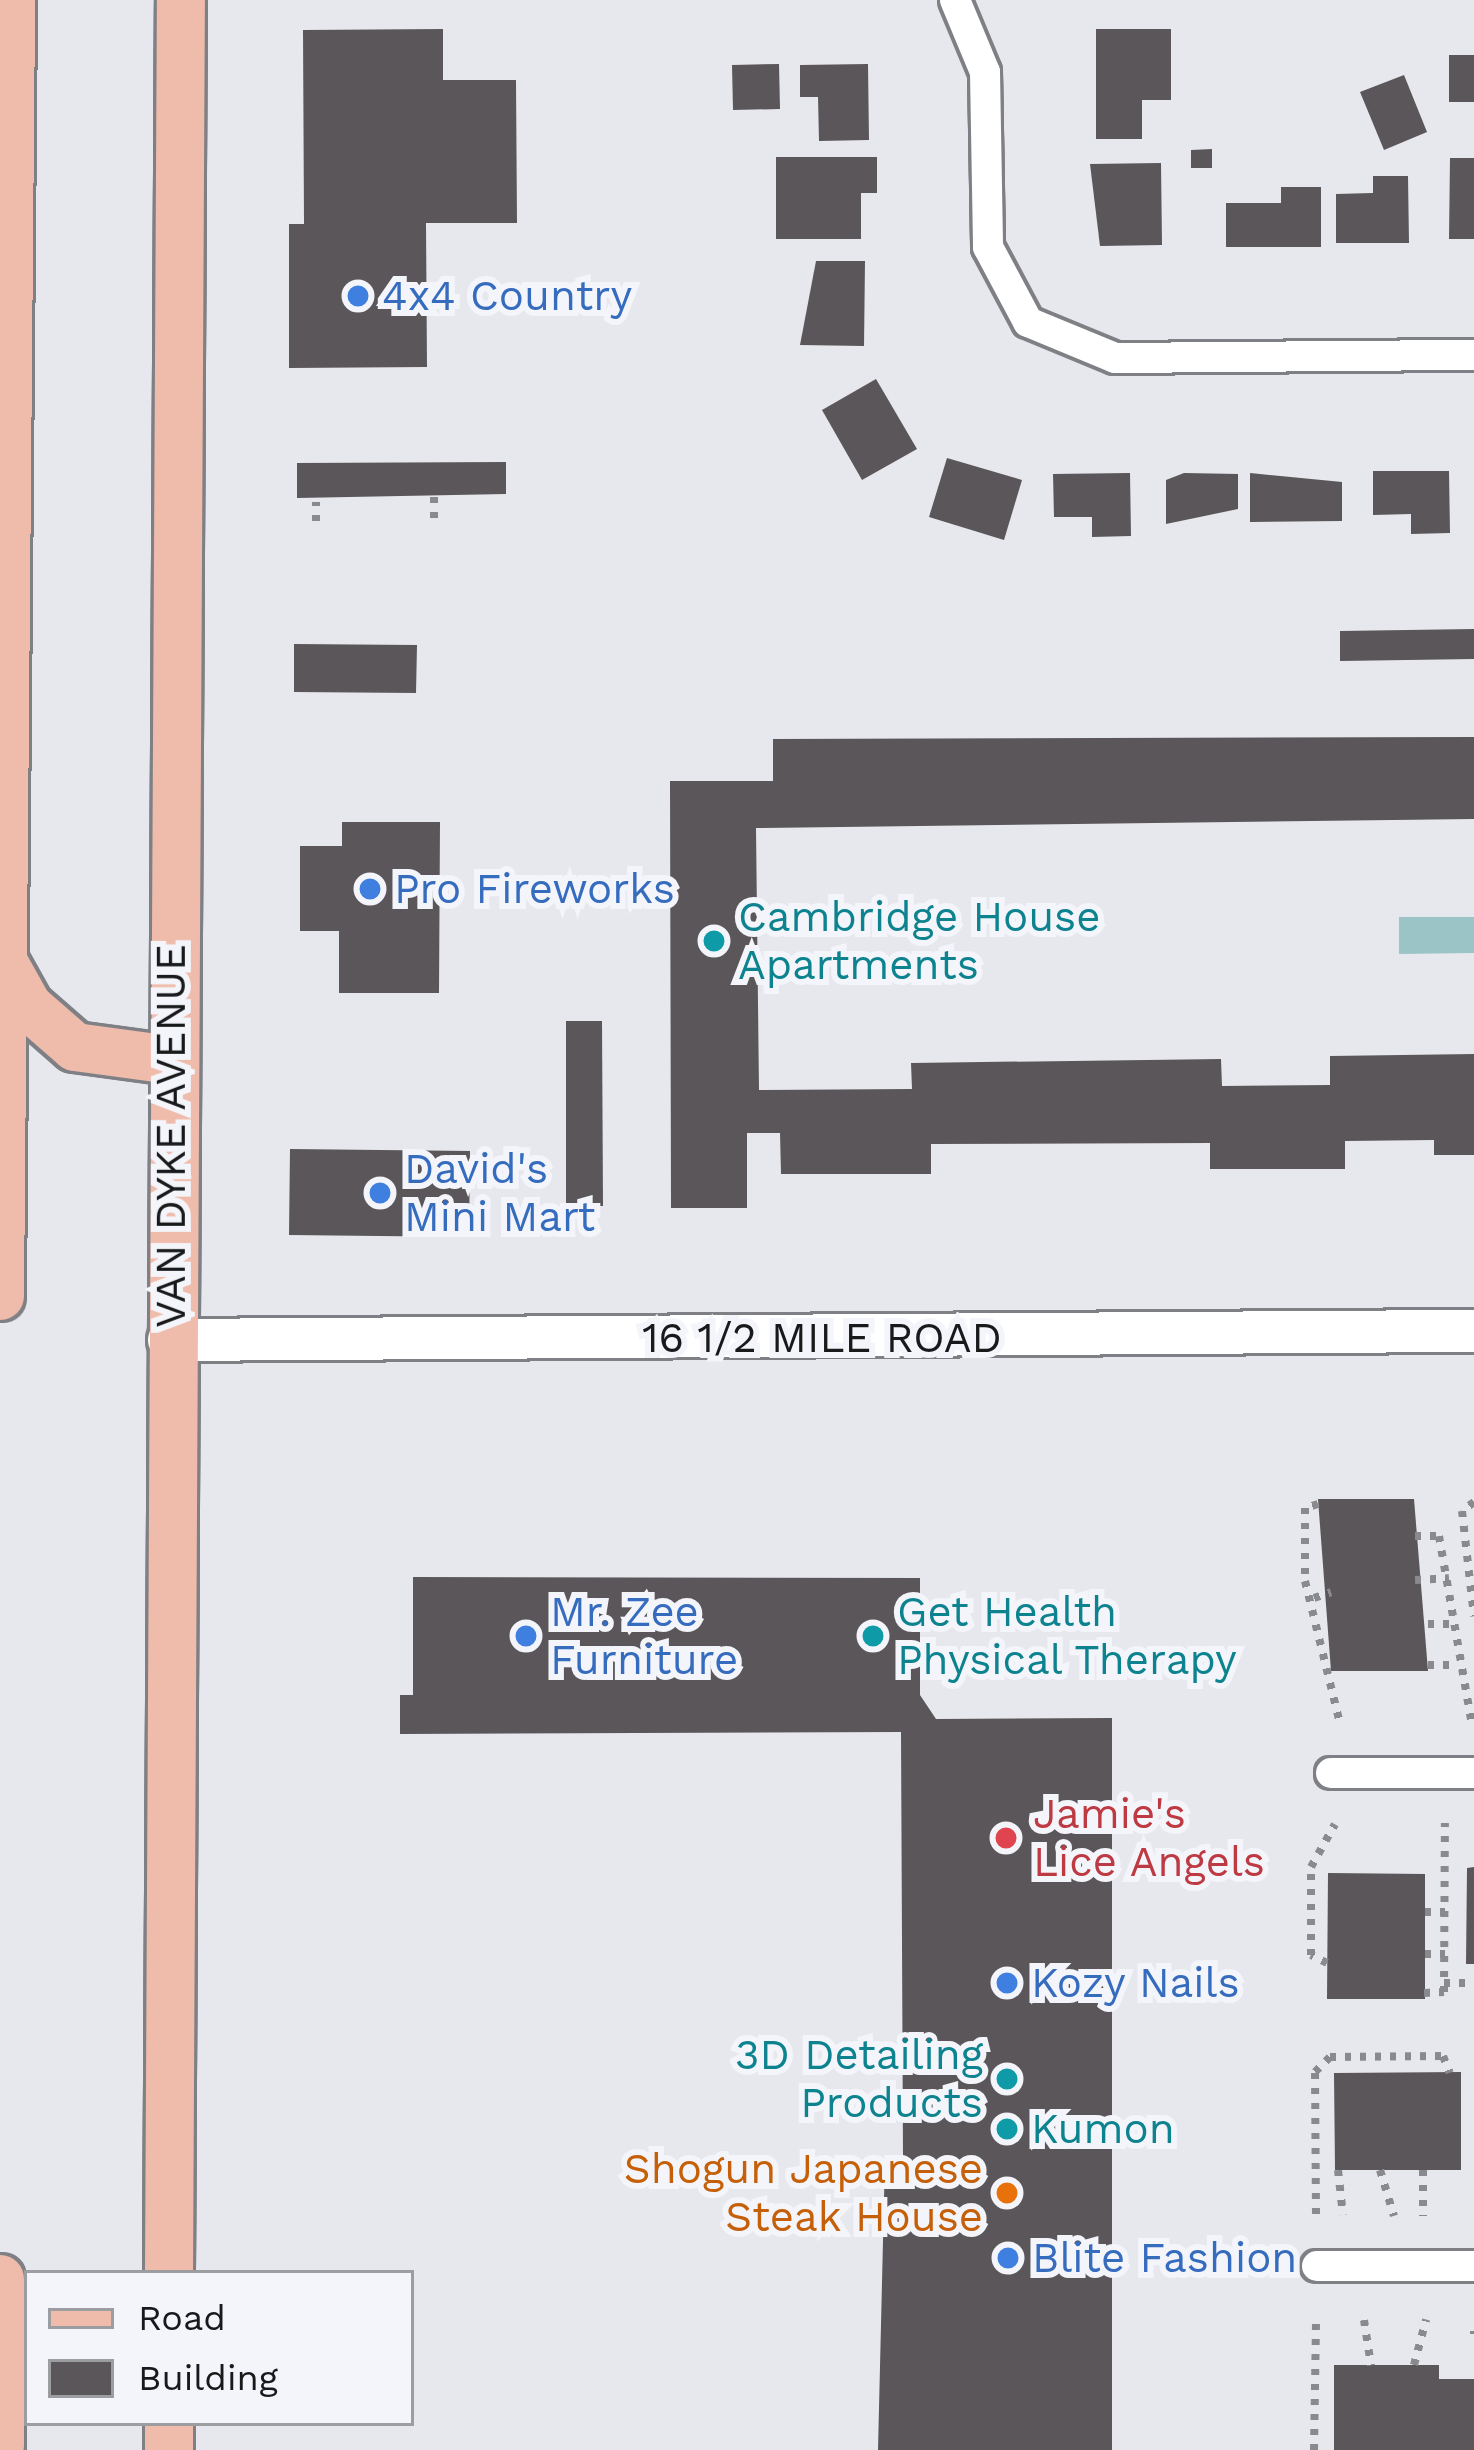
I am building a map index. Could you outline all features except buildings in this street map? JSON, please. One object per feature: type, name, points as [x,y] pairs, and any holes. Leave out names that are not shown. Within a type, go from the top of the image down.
[{"type":"main road","points":[[0,1296],[11,0]]},
{"type":"main road","name":"VAN DYKE AVENUE","points":[[169,2270],[169,1340],[181,0]]},
{"type":"main road","points":[[4,963],[28,1006],[74,1047],[171,1060]]},
{"type":"main road","points":[[0,2279],[0,2446]]},
{"type":"main road","points":[[0,2404],[26,2450]]},
{"type":"street","points":[[955,0],[985,72],[988,248],[1028,322],[1115,358],[1474,355]]},
{"type":"street","name":"16 1/2 MILE ROAD","points":[[169,1340],[1474,1331]]},
{"type":"street","points":[[1331,1773],[1474,1773]]},
{"type":"street","points":[[1317,2266],[1474,2266]]},
{"type":"path","points":[[434,497],[434,519]]},
{"type":"path","points":[[316,502],[316,521]]},
{"type":"path","points":[[1474,1502],[1462,1511],[1474,1616]]},
{"type":"path","points":[[1318,1504],[1305,1508],[1304,1547],[1339,1719]]},
{"type":"path","points":[[1414,1536],[1439,1536],[1455,1624],[1455,1665],[1472,1718]]},
{"type":"path","points":[[1304,1547],[1318,1547]]},
{"type":"path","points":[[1415,1580],[1448,1578]]},
{"type":"path","points":[[1314,1598],[1330,1592]]},
{"type":"path","points":[[1428,1624],[1455,1624]]},
{"type":"path","points":[[1428,1665],[1455,1665]]},
{"type":"path","points":[[1444,1984],[1445,1823]]},
{"type":"path","points":[[1327,1963],[1311,1955],[1311,1878],[1336,1824]]},
{"type":"path","points":[[1311,1878],[1328,1878]]},
{"type":"path","points":[[1425,1912],[1444,1912]]},
{"type":"path","points":[[1311,1920],[1327,1920]]},
{"type":"path","points":[[1425,1954],[1444,1954]]},
{"type":"path","points":[[1424,1993],[1444,1984],[1474,1983]]},
{"type":"path","points":[[1370,2056],[1370,2073]]},
{"type":"path","points":[[1411,2056],[1412,2072]]},
{"type":"path","points":[[1316,2214],[1315,2072],[1330,2057],[1443,2056],[1450,2072]]},
{"type":"path","points":[[1338,2170],[1343,2216]]},
{"type":"path","points":[[1380,2170],[1394,2216]]},
{"type":"path","points":[[1423,2170],[1424,2216]]},
{"type":"path","points":[[1314,2450],[1316,2320]]},
{"type":"path","points":[[1364,2320],[1371,2365]]},
{"type":"path","points":[[1414,2365],[1426,2320]]},
{"type":"water","points":[[1399,917],[1474,917],[1474,953],[1399,954]]},
{"type":"place","name":"4x4 Country","points":[[358,296]]},
{"type":"place","name":"Pro Fireworks","points":[[370,889]]},
{"type":"place","name":"Cambridge House Apartments","points":[[714,941]]},
{"type":"place","name":"David's Mini Mart","points":[[380,1193]]},
{"type":"place","name":"Mr. Zee Furniture","points":[[526,1636]]},
{"type":"place","name":"Get Health Physical Therapy","points":[[873,1636]]},
{"type":"place","name":"Jamie's Lice Angels","points":[[1006,1838]]},
{"type":"place","name":"Kozy Nails","points":[[1007,1983]]},
{"type":"place","name":"3D Detailing Products","points":[[1007,2079]]},
{"type":"place","name":"Kumon","points":[[1007,2129]]},
{"type":"place","name":"Shogun Japanese Steak House","points":[[1007,2193]]},
{"type":"place","name":"Blite Fashion","points":[[1008,2258]]}]
